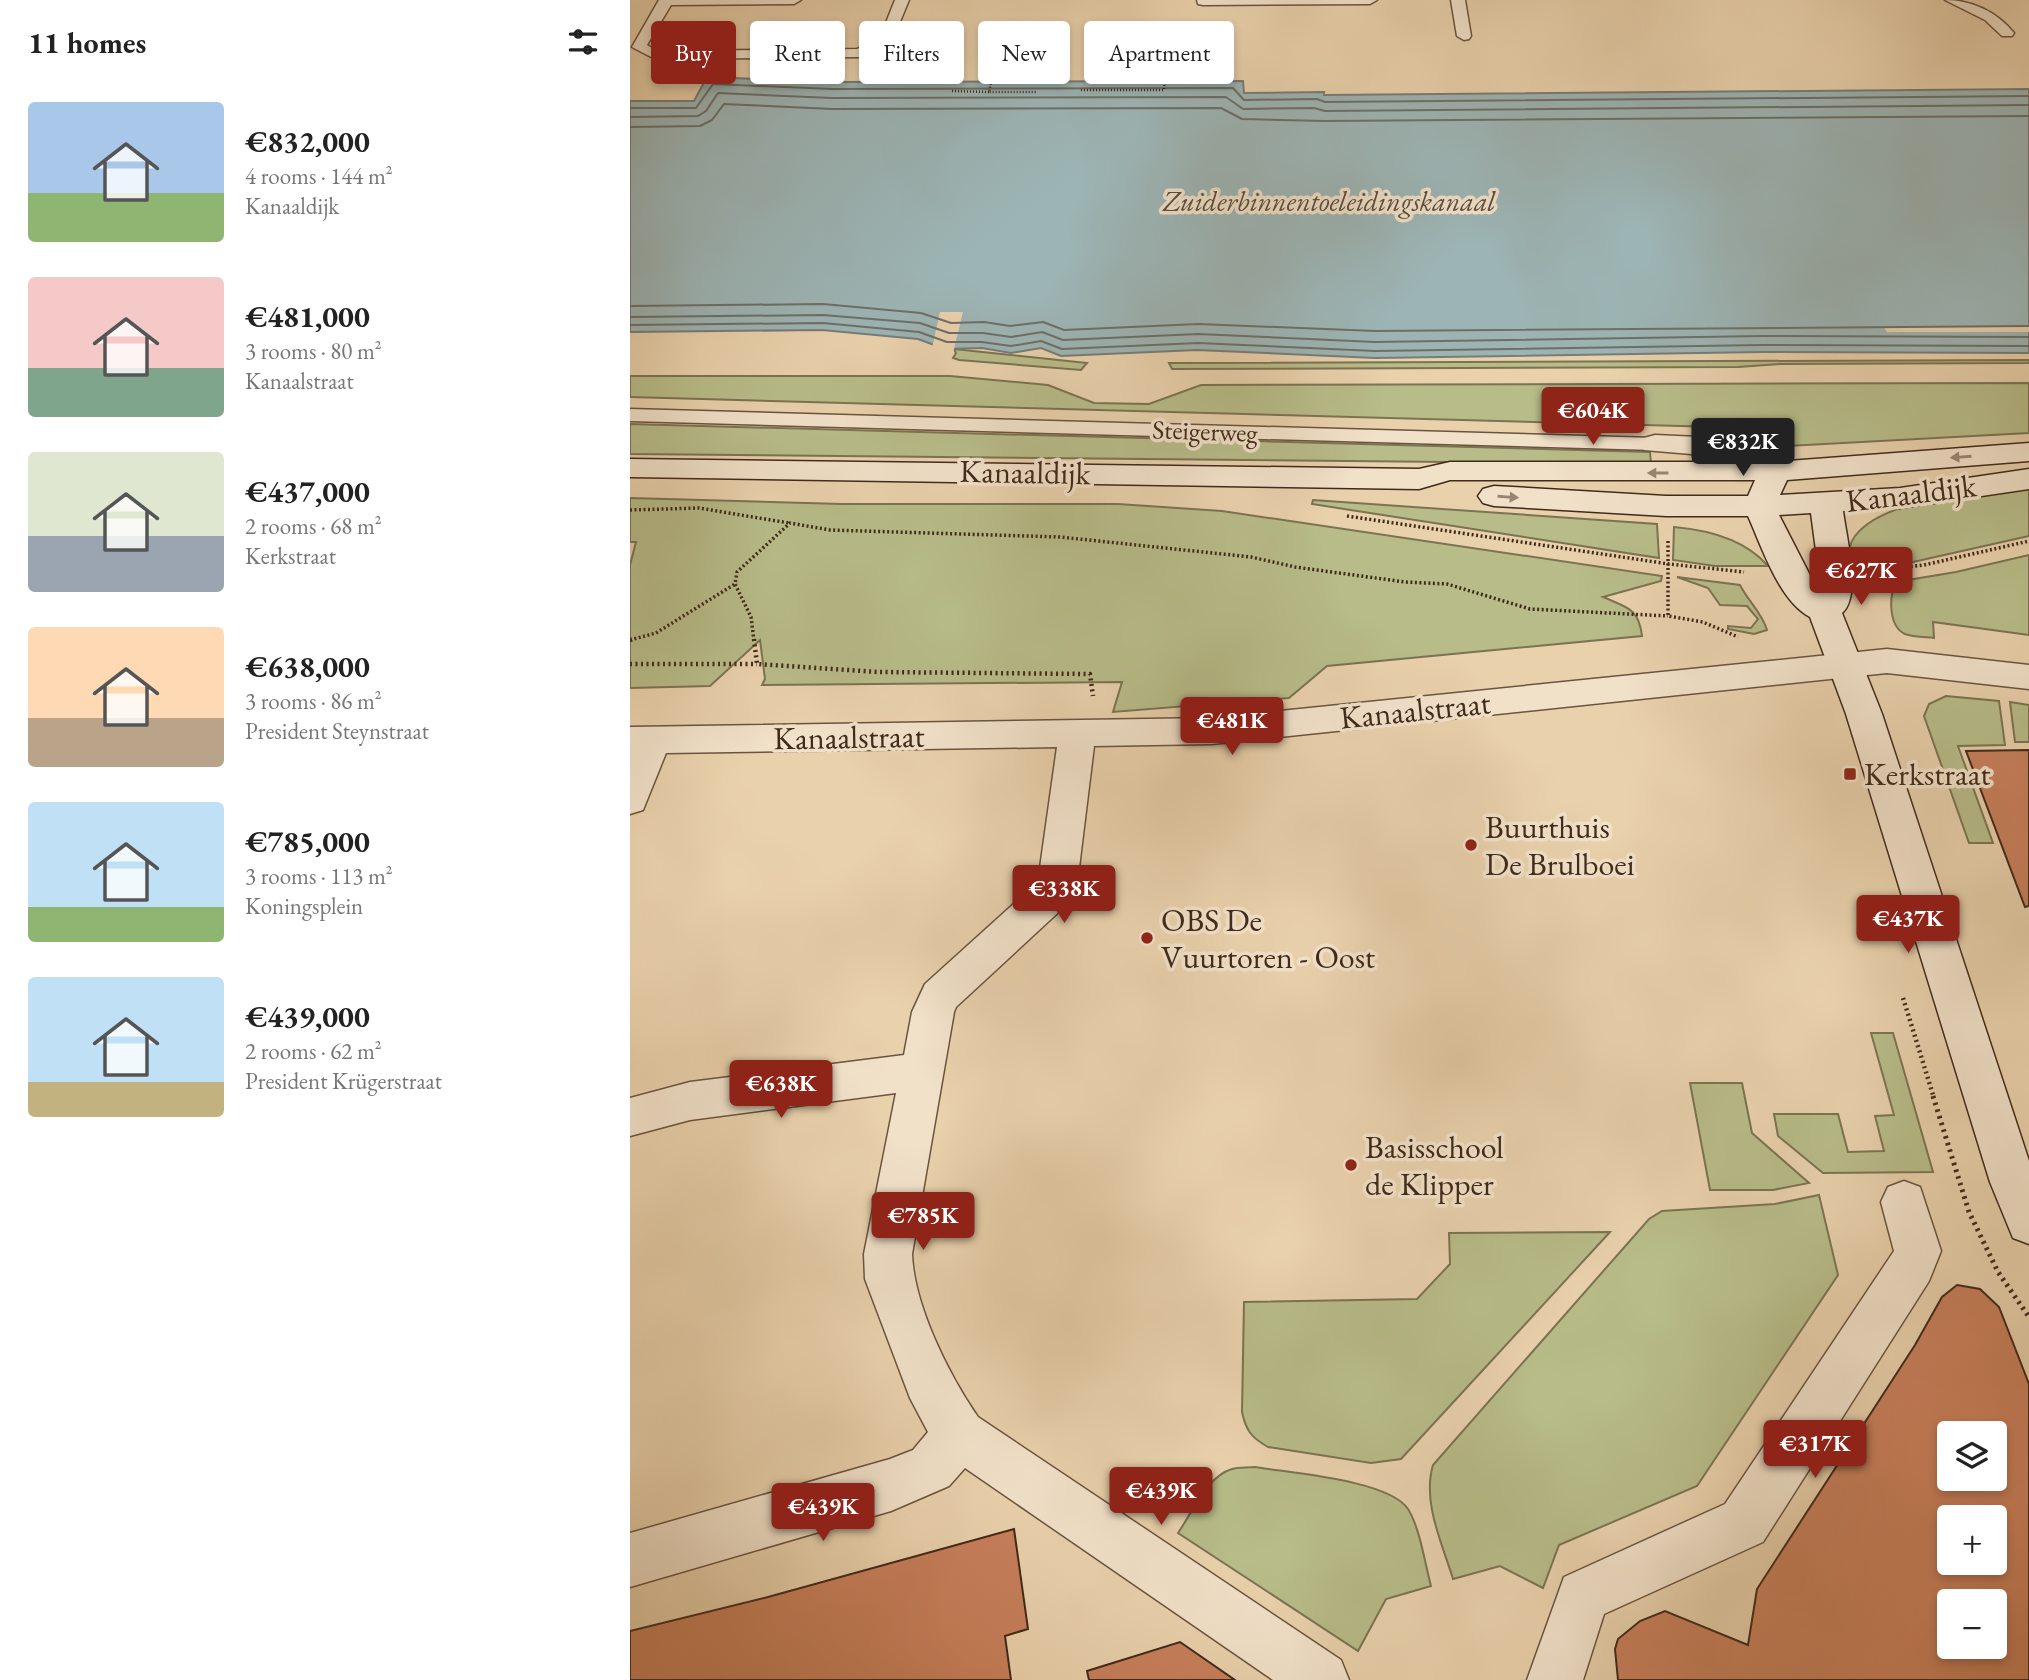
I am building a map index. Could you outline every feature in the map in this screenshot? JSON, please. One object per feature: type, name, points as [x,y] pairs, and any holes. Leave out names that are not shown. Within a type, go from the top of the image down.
[{"type":"street","name":"Steigerweg","points":[[1655,444],[1720,447],[1775,471]]},
{"type":"street","name":"Kanaaldijk","points":[[630,468],[1419,479],[1450,471],[1775,471],[2029,452]]},
{"type":"street","points":[[1824,610],[1834,603],[1835,573],[1826,503],[1775,471],[1759,506],[1790,573],[1808,602],[1824,610],[1864,715],[2013,1182],[2029,1223]]},
{"type":"street","name":"Kanaaldijk","points":[[1419,479],[1436,492],[1666,506],[1759,506],[1900,498],[2029,479]]},
{"type":"street","name":"Kanaalstraat","points":[[641,740],[1212,731],[1844,664],[1898,662],[2029,677]]},
{"type":"street","points":[[1087,732],[1057,884],[1049,897],[940,996],[933,1012],[888,1254],[889,1279],[935,1398],[960,1435],[1321,1680]]},
{"type":"street","points":[[630,800],[641,740]]},
{"type":"street","points":[[630,1117],[690,1101],[922,1071]]},
{"type":"street","points":[[1555,1680],[1583,1596],[1744,1523],[1912,1265],[1918,1251],[1904,1202]]},
{"type":"street","points":[[630,1560],[891,1485],[931,1468],[960,1435]]},
{"type":"lane","points":[[794,0],[666,1],[639,47],[656,55],[859,53],[886,43],[902,0]]},
{"type":"lane","points":[[1203,1],[1370,0]]},
{"type":"lane","points":[[1458,0],[1464,36]]},
{"type":"lane","points":[[1952,0],[1990,17],[2007,33]]},
{"type":"lane","name":"Steigerweg","points":[[630,415],[1655,444]]},
{"type":"path","points":[[989,92],[991,84]]},
{"type":"path","points":[[1081,90],[1164,90],[1164,84]]},
{"type":"path","points":[[952,92],[1036,92]]},
{"type":"path","points":[[630,510],[699,508],[830,530],[1060,537],[1224,554],[1405,582],[1447,584],[1530,609],[1668,616],[1703,622],[1741,639]]},
{"type":"path","points":[[757,664],[751,617],[735,584],[737,572],[790,523]]},
{"type":"path","points":[[1835,573],[1924,565],[2029,541]]},
{"type":"path","points":[[1668,616],[1669,564]]},
{"type":"path","points":[[630,640],[656,633],[735,584]]},
{"type":"path","points":[[630,664],[757,664],[878,672],[1090,674],[1087,732]]},
{"type":"path","points":[[1904,1202],[1899,1182],[2013,1182]]},
{"type":"green space","points":[[954,349],[1087,363],[1081,370],[959,360],[953,358],[956,353]]},
{"type":"green space","points":[[2029,360],[2029,363],[1780,364],[1738,367],[1172,369],[1169,363]]},
{"type":"green space","points":[[630,376],[950,376],[1048,385],[1094,403],[1149,404],[1201,385],[2029,383],[2029,433],[1767,447],[1718,431],[1717,427],[630,397]]},
{"type":"green space","points":[[630,424],[1650,452],[1651,464],[630,454]]},
{"type":"green space","points":[[2029,487],[2029,536],[1913,562],[1848,566],[1850,547],[1855,536],[1869,523],[1889,512],[1936,499]]},
{"type":"green space","points":[[630,498],[842,504],[1118,504],[1222,511],[1662,576],[1661,581],[1603,597],[1625,606],[1634,614],[1642,636],[1327,666],[1289,698],[1113,712],[1122,682],[762,685],[765,679],[760,640],[710,686],[630,688],[630,565],[636,542],[630,542]]},
{"type":"green space","points":[[1313,500],[1657,524],[1659,558],[1312,504]]},
{"type":"green space","points":[[1674,527],[1725,538],[1748,549],[1768,566],[1715,566],[1673,560]]},
{"type":"green space","points":[[2029,555],[2029,635],[1933,622],[1934,638],[1905,634],[1895,624],[1891,602],[1896,582],[1956,572]]},
{"type":"green space","points":[[1677,577],[1740,585],[1767,630],[1754,634],[1728,629],[1728,626],[1751,628],[1758,619],[1747,606],[1720,605],[1708,588]]},
{"type":"green space","points":[[1946,696],[1999,701],[2005,745],[1958,746],[1993,843],[1969,843],[1924,716],[1929,704]]},
{"type":"green space","points":[[2010,702],[2029,705],[2029,742],[2015,742]]},
{"type":"green space","points":[[1871,1033],[1893,1033],[1933,1172],[1823,1173],[1778,1136],[1774,1114],[1838,1114],[1848,1152],[1884,1151],[1875,1116],[1894,1115]]},
{"type":"green space","points":[[1690,1083],[1742,1083],[1752,1133],[1809,1183],[1773,1190],[1710,1190]]},
{"type":"green space","points":[[1819,1195],[1838,1275],[1697,1486],[1559,1545],[1543,1588],[1500,1566],[1453,1579],[1432,1508],[1430,1479],[1433,1465],[1649,1219],[1662,1211],[1775,1204]]},
{"type":"green space","points":[[1610,1232],[1401,1459],[1371,1463],[1268,1447],[1248,1429],[1242,1412],[1244,1302],[1417,1299],[1450,1264],[1449,1233]]},
{"type":"green space","points":[[1255,1467],[1338,1479],[1381,1491],[1397,1499],[1408,1509],[1416,1526],[1431,1586],[1386,1599],[1358,1651],[1178,1533],[1215,1479],[1232,1469]]},
{"type":"water","name":"Zuiderbinnentoeleidingskanaal","points":[[736,78],[750,79],[750,84],[964,84],[964,82],[978,82],[978,84],[1070,84],[1070,81],[1084,81],[1084,84],[1234,84],[1234,81],[1243,81],[1244,93],[1324,92],[1324,95],[2029,89],[2029,353],[1762,352],[1375,358],[1197,350],[1061,356],[1041,348],[1011,353],[982,348],[945,349],[918,339],[822,330],[630,332],[630,101],[694,101],[703,84],[736,84]]},
{"type":"pier","points":[[940,312],[963,312],[953,353],[932,348]]},
{"type":"pier","points":[[1884,327],[2029,327],[2029,332],[1887,332]]},
{"type":"building","points":[[2029,750],[2029,906],[2025,907],[1966,751]]},
{"type":"building","points":[[1957,1285],[1980,1289],[1999,1307],[2029,1384],[2029,1680],[1618,1680],[1615,1649],[1618,1639],[1640,1621],[1665,1611],[1748,1645],[1757,1589],[1915,1345],[1942,1297]]},
{"type":"building","points":[[1014,1529],[1028,1629],[1005,1636],[1011,1680],[630,1680],[630,1631],[768,1597]]},
{"type":"building","points":[[1180,1642],[1235,1680],[1089,1680],[1087,1671]]},
{"type":"place","name":"Kerkstraat","points":[[1850,774]]},
{"type":"place","name":"Buurthuis De Brulboei","points":[[1471,845]]},
{"type":"place","name":"OBS De Vuurtoren - Oost","points":[[1147,938]]},
{"type":"place","name":"Basisschool de Klipper","points":[[1351,1165]]}]
